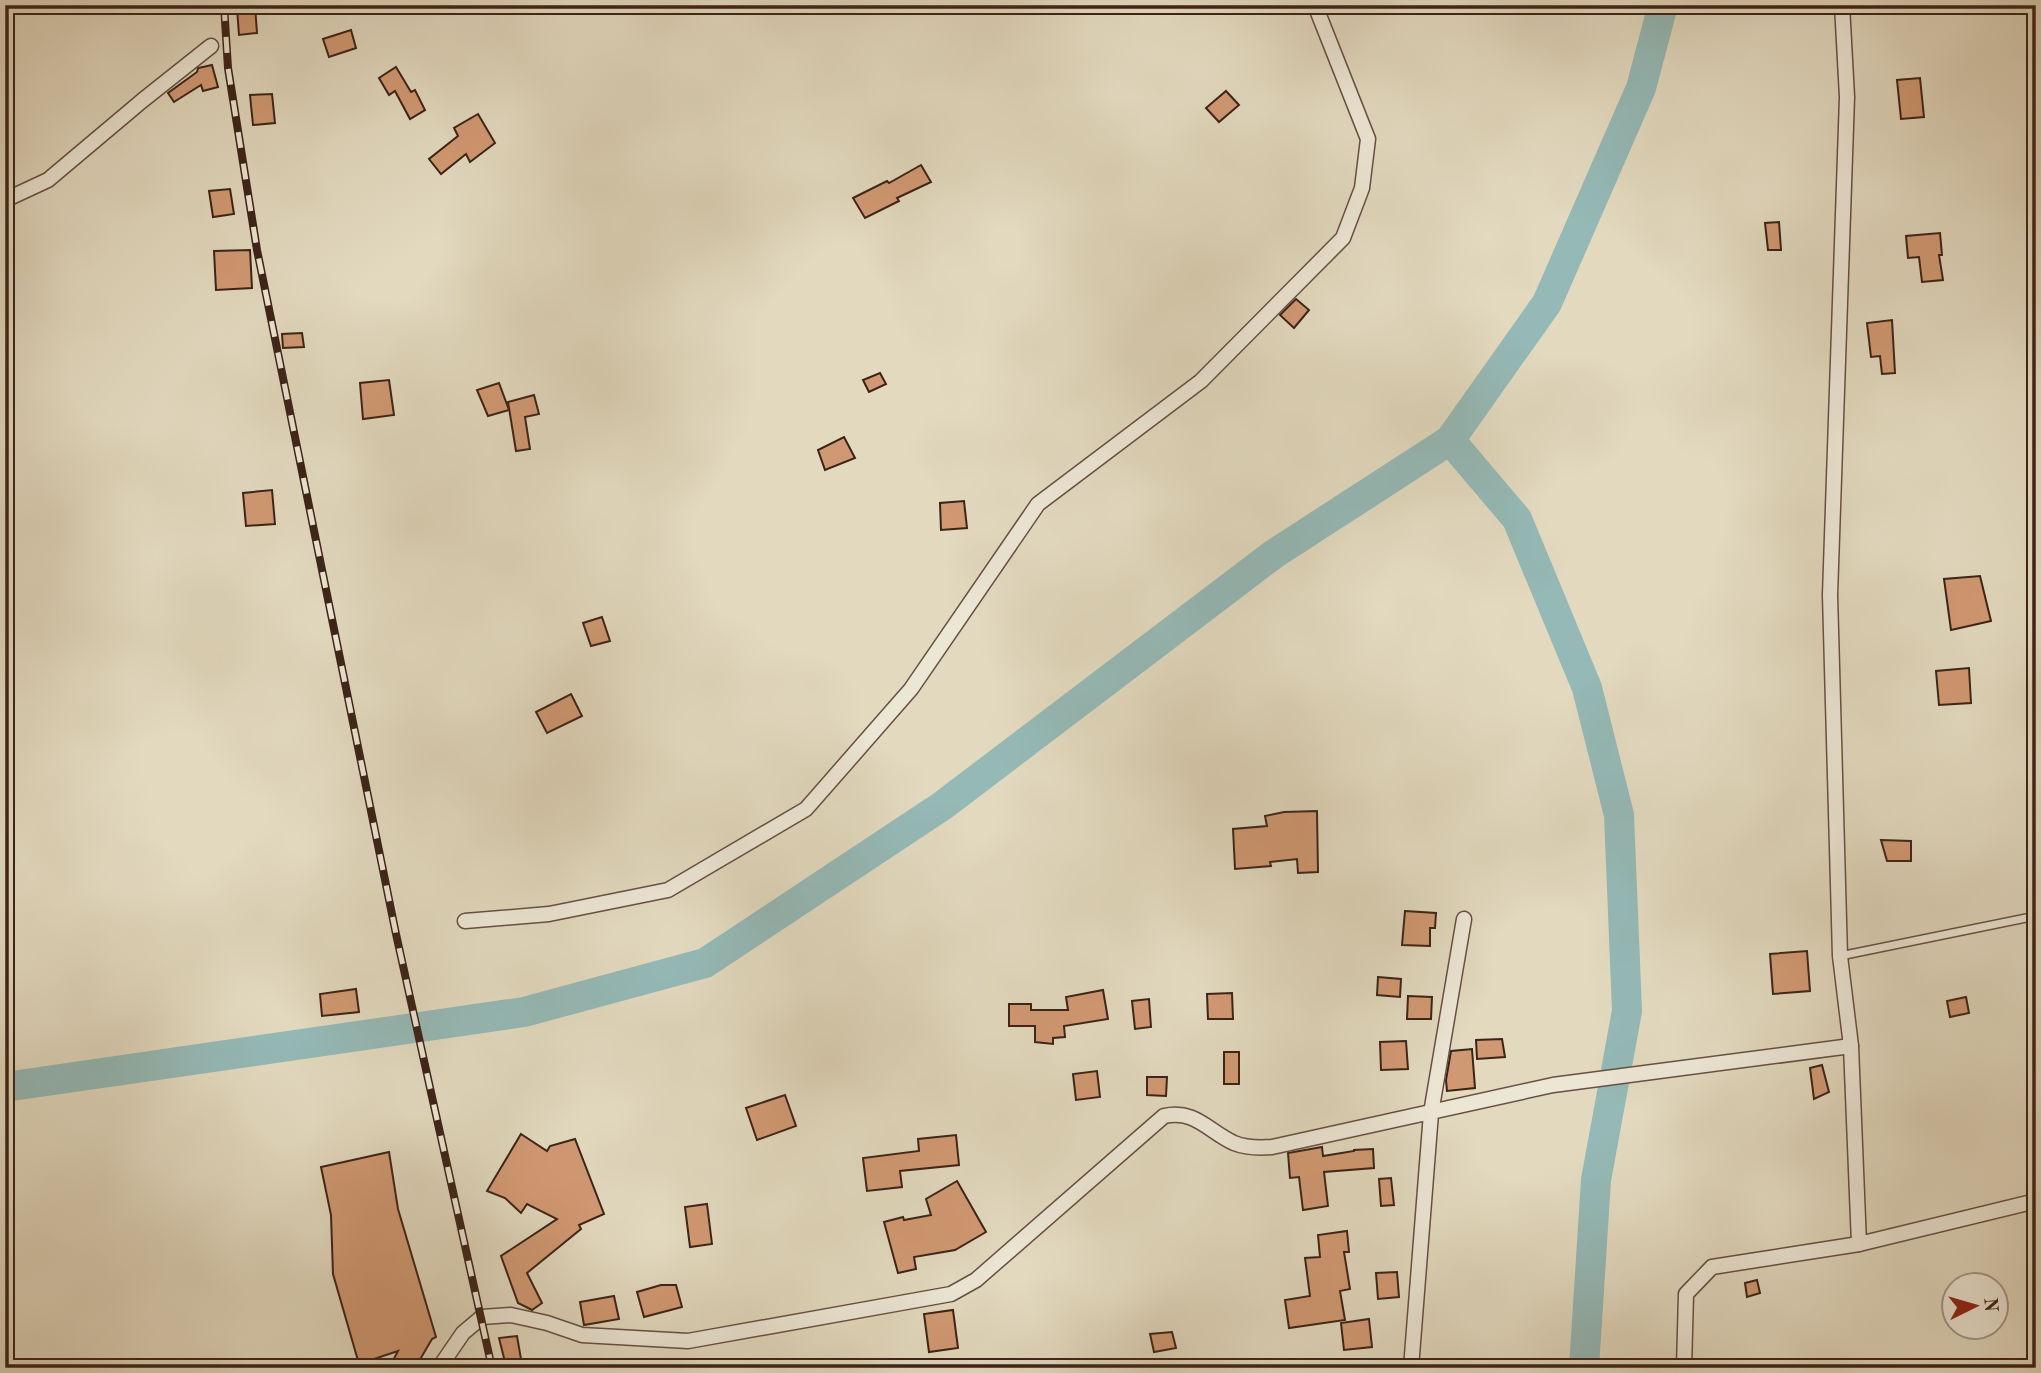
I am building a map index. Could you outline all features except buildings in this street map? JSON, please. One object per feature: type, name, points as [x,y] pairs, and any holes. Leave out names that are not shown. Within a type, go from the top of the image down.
[{"type":"street","points":[[465,921],[550,914],[668,890],[807,809],[911,689],[1038,504],[1201,381],[1343,238],[1362,188],[1368,139],[1315,5]]},
{"type":"street","points":[[1842,5],[1847,97],[1830,595],[1840,956],[1850,1046],[1860,1244]]},
{"type":"street","points":[[5,200],[48,180],[211,46]]},
{"type":"street","points":[[1411,1368],[1431,1112],[1464,919]]},
{"type":"street","points":[[439,1368],[463,1333],[482,1317],[511,1315],[582,1335],[688,1341],[951,1294],[976,1280],[1164,1116],[1188,1115],[1234,1143],[1252,1148],[1272,1147],[1553,1085],[1850,1046]]},
{"type":"street","points":[[1684,1368],[1686,1294],[1712,1267],[1860,1244],[2036,1201]]},
{"type":"lane","points":[[1840,956],[2036,916]]},
{"type":"waterway","points":[[5,1087],[524,1012],[705,963],[942,806],[1274,554],[1450,440],[1547,303],[1641,88],[1663,5]]},
{"type":"waterway","points":[[1450,440],[1517,519],[1587,688],[1619,815],[1627,1011],[1596,1180],[1584,1368]]},
{"type":"railway","points":[[224,5],[228,68],[257,250],[396,934],[492,1368]]}]
